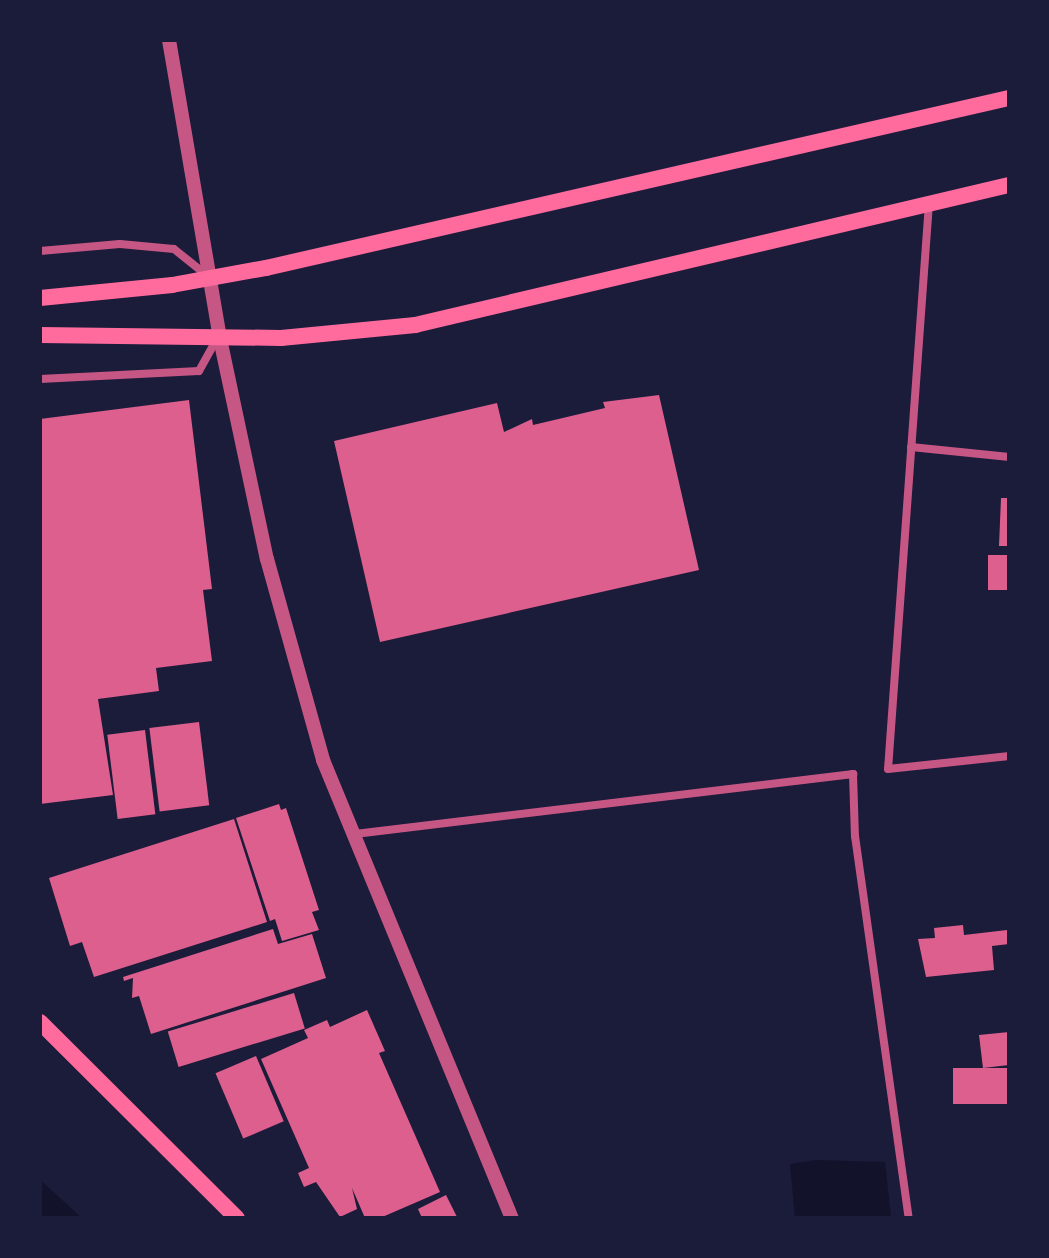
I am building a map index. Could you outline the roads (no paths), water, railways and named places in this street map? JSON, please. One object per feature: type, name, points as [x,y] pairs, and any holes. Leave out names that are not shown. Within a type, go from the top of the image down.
[{"type":"main road","points":[[40,298],[209,277],[1009,98]]},
{"type":"main road","points":[[40,335],[219,334],[281,338],[415,325],[1009,185]]},
{"type":"main road","points":[[40,1022],[231,1216]]},
{"type":"street","points":[[169,40],[219,334],[267,559],[323,760],[512,1218]]},
{"type":"street","points":[[929,202],[888,769],[1009,756]]},
{"type":"street","points":[[40,251],[120,244],[174,249],[209,277]]},
{"type":"street","points":[[40,379],[199,371],[219,334]]},
{"type":"street","points":[[911,447],[1009,457]]},
{"type":"street","points":[[355,834],[853,774],[855,836],[909,1218]]}]
